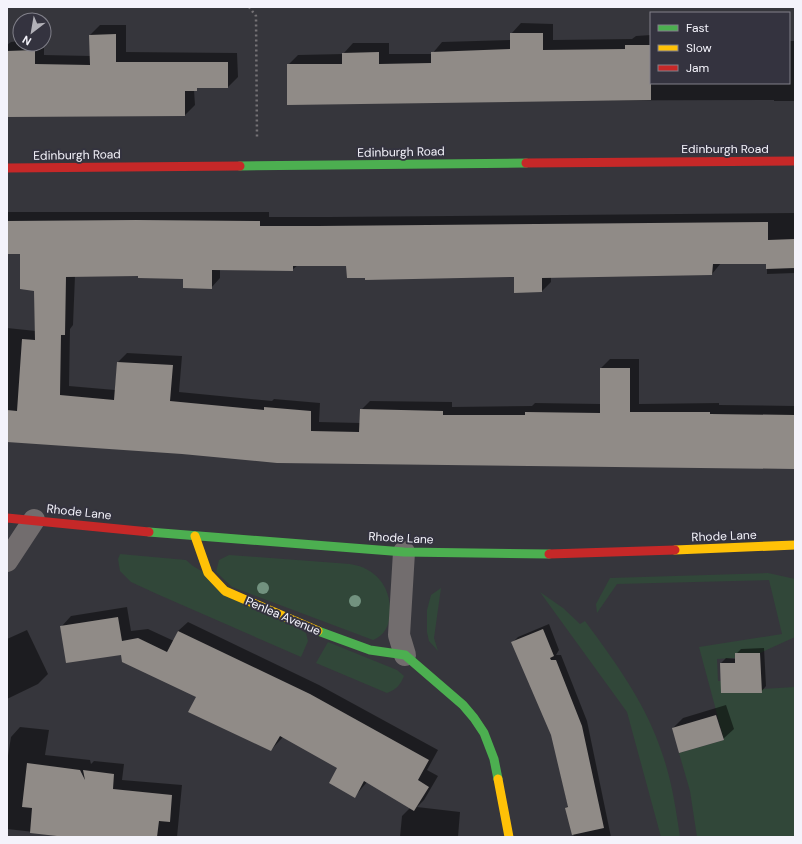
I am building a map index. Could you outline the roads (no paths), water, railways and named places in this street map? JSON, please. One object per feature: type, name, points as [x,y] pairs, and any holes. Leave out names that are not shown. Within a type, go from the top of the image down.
[{"type":"street","name":"Edinburgh Road","points":[[7,168],[795,161]]},
{"type":"street","name":"Rhode Lane","points":[[7,518],[195,536],[404,552],[566,554],[795,545]]},
{"type":"street","points":[[7,561],[34,520]]},
{"type":"street","name":"Penlea Avenue","points":[[195,536],[207,573],[214,584],[225,591],[316,630],[363,648],[405,656],[463,705],[484,733],[494,759],[509,837]]},
{"type":"street","points":[[404,552],[399,635],[405,656]]}]
